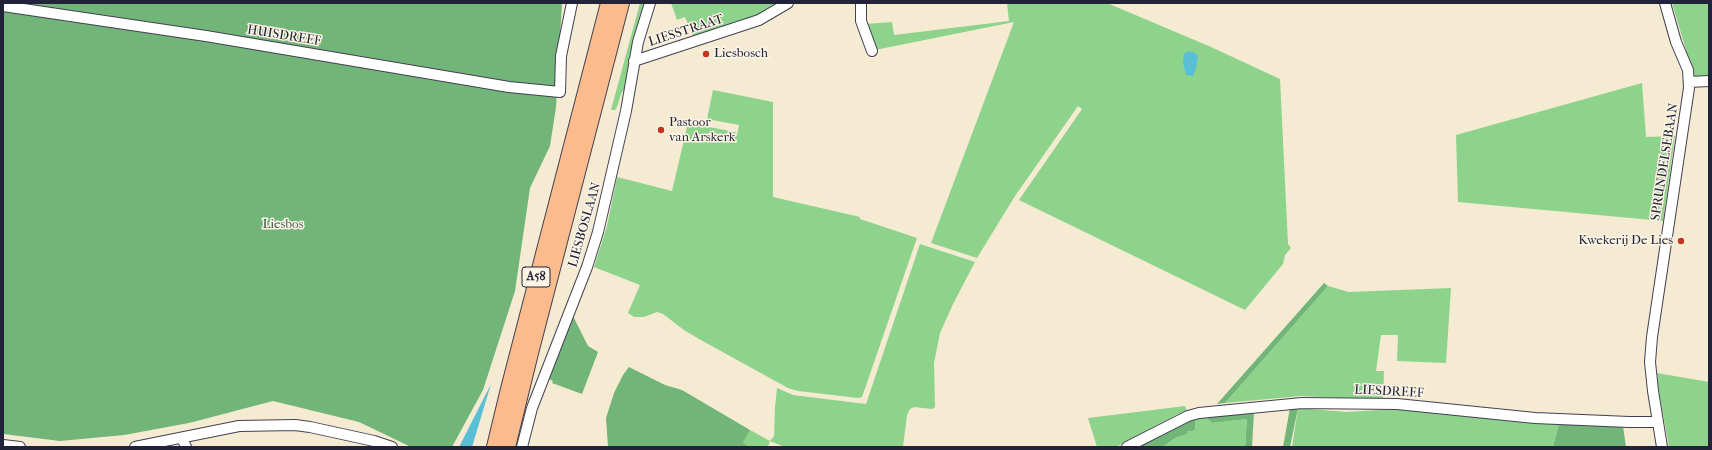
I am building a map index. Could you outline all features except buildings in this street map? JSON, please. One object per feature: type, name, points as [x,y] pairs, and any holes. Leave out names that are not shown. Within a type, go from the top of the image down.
[{"type":"highway","name":"A58","points":[[494,447],[608,3]]},
{"type":"highway","name":"A58","points":[[508,447],[622,3]]},
{"type":"street","name":"HUISDREEF","points":[[3,6],[212,38],[509,87],[560,92],[561,56],[572,3]]},
{"type":"street","name":"LIESBOSLAAN","points":[[522,447],[532,408],[587,266],[598,232],[626,111],[634,61],[650,3]]},
{"type":"street","name":"LIESSTRAAT","points":[[634,61],[759,20],[788,3]]},
{"type":"street","points":[[860,3],[861,21],[872,51]]},
{"type":"street","name":"SPRUNDELSEBAAN","points":[[1662,447],[1650,362],[1652,337],[1689,88],[1688,70],[1676,42],[1665,3]]},
{"type":"street","points":[[1689,82],[1709,81]]},
{"type":"street","name":"LIESDREEF","points":[[1127,447],[1188,416],[1199,413],[1302,403],[1396,404],[1535,418],[1600,422],[1658,422]]},
{"type":"street","points":[[136,447],[184,442],[239,426],[295,425],[374,441],[392,447]]},
{"type":"street","points":[[3,445],[20,447]]},
{"type":"green space","name":"Liesbos","points":[[3,3],[562,3],[556,107],[550,146],[530,188],[515,291],[483,390],[452,447],[411,447],[359,422],[273,401],[189,423],[124,435],[60,441],[3,434]]},
{"type":"green space","points":[[640,3],[646,3],[627,85],[621,94],[617,107],[615,110],[611,110]]},
{"type":"green space","points":[[671,3],[781,3],[757,16],[693,36],[685,17],[677,20]]},
{"type":"green space","points":[[1007,3],[1107,3],[1211,47],[1280,79],[1288,244],[1291,248],[1285,255],[1283,264],[1245,310],[1019,200],[1082,109],[1078,106],[1015,196],[977,258],[931,243],[1014,22],[875,50],[865,24],[892,22],[894,35],[1009,21]]},
{"type":"green space","points":[[1672,3],[1709,3],[1709,76],[1694,77]]},
{"type":"green space","points":[[1642,83],[1646,137],[1675,136],[1663,221],[1458,202],[1456,135]]},
{"type":"green space","points":[[713,90],[773,102],[773,197],[860,217],[860,219],[917,238],[862,397],[858,398],[798,391],[788,388],[699,339],[663,314],[657,312],[644,317],[634,317],[628,313],[640,285],[594,267],[607,226],[617,177],[672,191],[688,123],[735,132],[737,135],[739,125],[707,119]]},
{"type":"green space","points":[[920,244],[975,262],[940,333],[934,363],[935,407],[932,409],[914,407],[910,409],[907,415],[903,447],[785,447],[770,441],[774,436],[777,388],[793,395],[866,404]]},
{"type":"green space","points":[[1324,283],[1328,286],[1225,403],[1217,404]]},
{"type":"green space","points":[[1328,286],[1349,292],[1451,288],[1446,363],[1397,361],[1398,335],[1381,335],[1376,371],[1384,371],[1383,400],[1301,396],[1225,403]]},
{"type":"green space","points":[[573,316],[588,346],[598,352],[582,394],[552,383],[553,381],[547,378]]},
{"type":"green space","points":[[629,367],[665,385],[682,390],[750,430],[743,443],[750,447],[608,447],[606,418],[614,393]]},
{"type":"green space","points":[[1657,373],[1709,382],[1709,447],[1669,447]]},
{"type":"green space","points":[[1185,406],[1187,411],[1178,414],[1116,447],[1097,447],[1088,418]]},
{"type":"green space","points":[[1290,408],[1298,408],[1290,447],[1283,447]]},
{"type":"green space","points":[[1298,408],[1347,412],[1396,409],[1559,424],[1553,447],[1292,447]]},
{"type":"green space","points":[[1254,412],[1252,447],[1245,447],[1247,419],[1212,423],[1206,417]]},
{"type":"green space","points":[[1206,417],[1212,423],[1247,419],[1245,447],[1163,447],[1175,438],[1187,434],[1187,431],[1195,419]]},
{"type":"green space","points":[[1195,419],[1195,429],[1192,431],[1187,431],[1187,434],[1175,438],[1163,447],[1134,447],[1180,423]]},
{"type":"green space","points":[[1559,424],[1623,426],[1626,447],[1553,447]]},
{"type":"green space","points":[[750,430],[770,441],[768,447],[750,447],[743,443]]},
{"type":"water","points":[[1189,51],[1198,56],[1196,69],[1193,76],[1186,75],[1183,63],[1184,54]]},
{"type":"water","points":[[491,384],[472,447],[459,447]]},
{"type":"place","name":"Liesbosch","points":[[706,54]]},
{"type":"place","name":"Pastoor van Arskerk","points":[[661,130]]},
{"type":"place","name":"Kwekerij De Lies","points":[[1681,241]]}]
